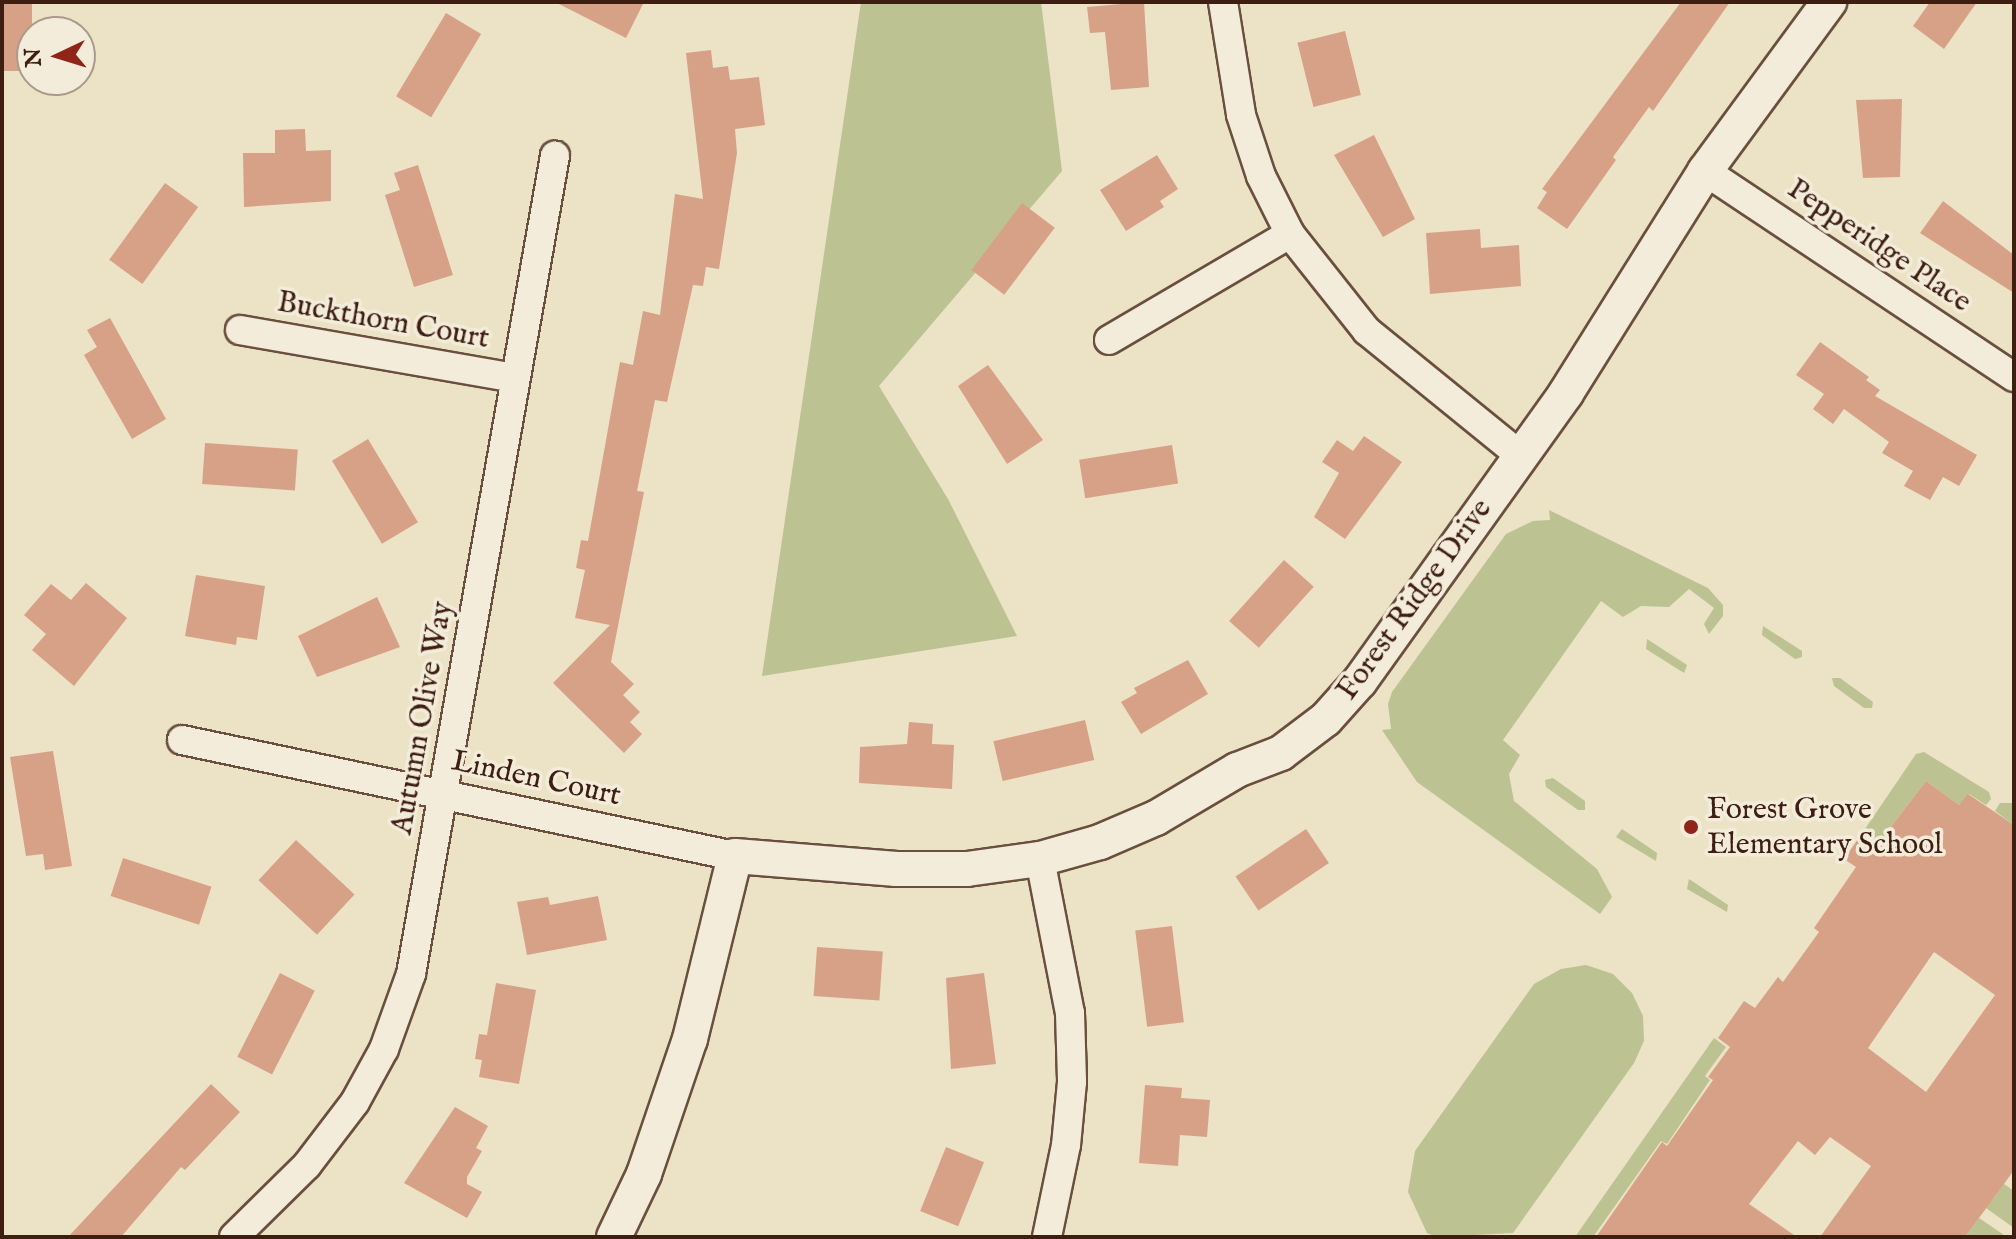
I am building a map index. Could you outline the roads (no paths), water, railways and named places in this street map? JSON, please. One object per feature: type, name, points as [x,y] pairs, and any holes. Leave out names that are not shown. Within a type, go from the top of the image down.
[{"type":"street","points":[[1223,2],[1241,115],[1261,176],[1290,234],[1367,331],[1521,456]]},
{"type":"street","name":"Forest Ridge Drive","points":[[735,856],[896,869],[967,869],[1040,859],[1100,842],[1156,818],[1237,770],[1281,753],[1326,719],[1360,681],[1566,393],[1705,171],[1829,2]]},
{"type":"street","name":"Autumn Olive Way","points":[[234,1237],[307,1165],[355,1102],[384,1049],[411,974],[445,795],[514,378],[555,156]]},
{"type":"street","name":"Pepperidge Place","points":[[1705,171],[2014,377]]},
{"type":"street","points":[[1109,340],[1290,234]]},
{"type":"street","name":"Buckthorn Court","points":[[240,330],[514,378]]},
{"type":"street","name":"Linden Court","points":[[182,740],[735,856]]},
{"type":"street","points":[[614,1237],[644,1174],[690,1039],[735,856]]},
{"type":"street","points":[[1040,859],[1070,1013],[1072,1082],[1066,1145],[1047,1237]]},
{"type":"place","name":"Forest Grove Elementary School","points":[[1691,827]]}]
